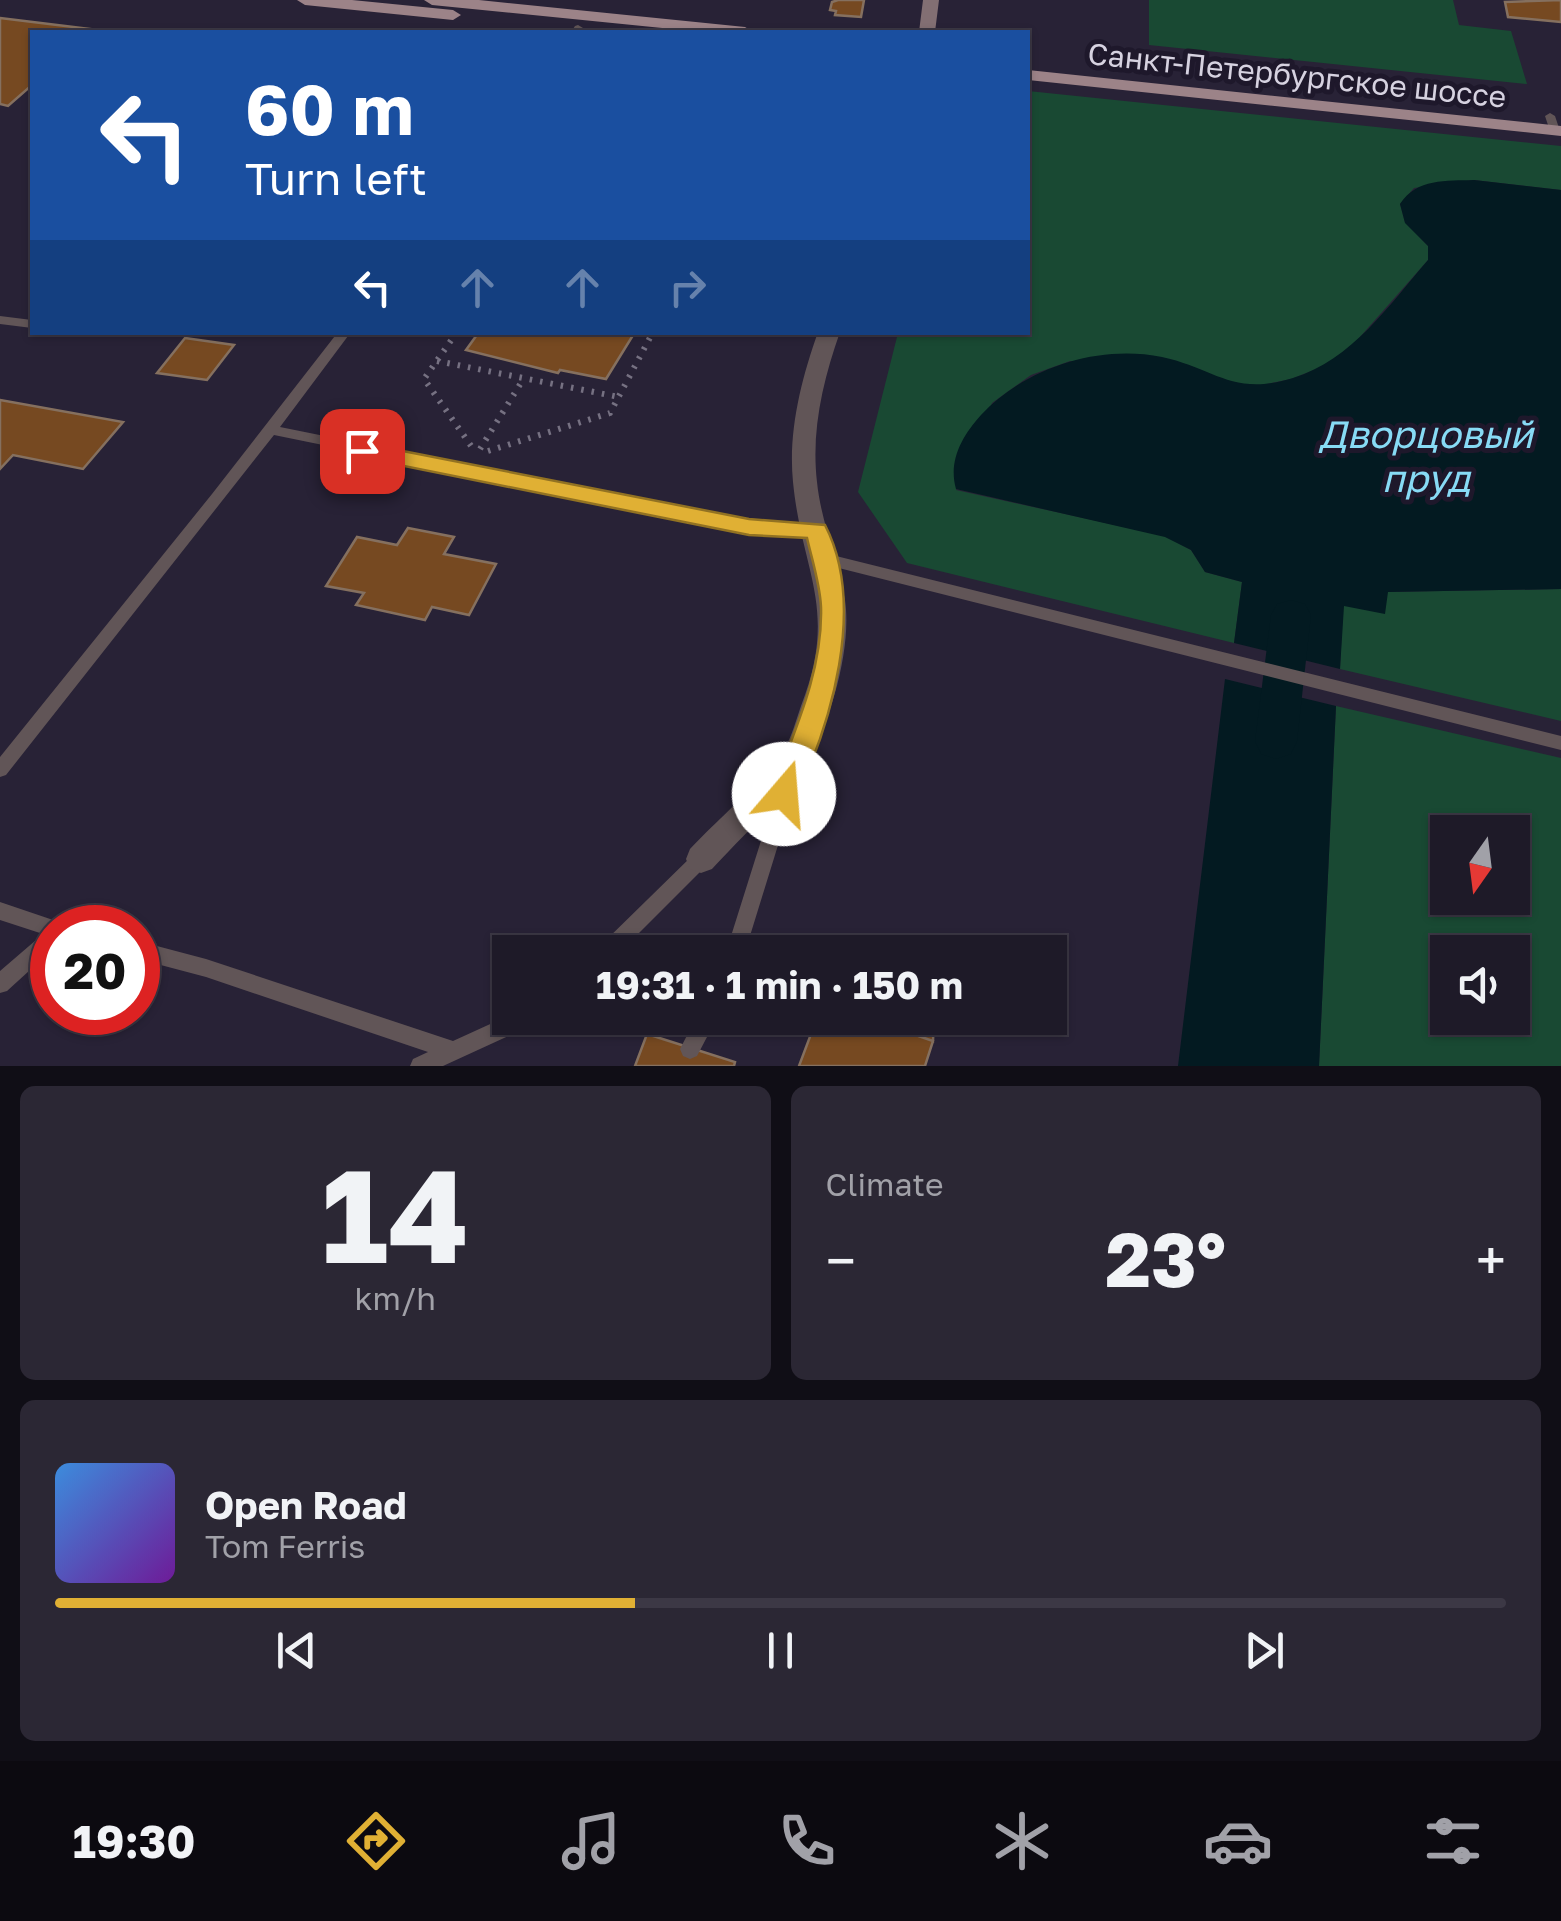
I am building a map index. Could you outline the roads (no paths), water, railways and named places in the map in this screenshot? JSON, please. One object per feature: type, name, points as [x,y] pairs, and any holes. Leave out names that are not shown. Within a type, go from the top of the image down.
[{"type":"main road","points":[[306,0],[577,30]]},
{"type":"main road","points":[[432,0],[726,30]]},
{"type":"main road","points":[[927,30],[931,0]]},
{"type":"main road","name":"Санкт-Петербургское шоссе","points":[[1030,62],[1557,124]]},
{"type":"main road","name":"Санкт-Петербургское шоссе","points":[[1030,76],[1557,124]]},
{"type":"street","points":[[701,859],[796,756],[822,688],[832,641],[832,602],[806,486],[804,448],[807,410],[827,335]]},
{"type":"lane","points":[[0,320],[30,324]]},
{"type":"lane","points":[[0,770],[212,500],[273,430],[343,335]]},
{"type":"lane","points":[[273,430],[731,524],[816,530]]},
{"type":"lane","points":[[824,558],[1561,743]]},
{"type":"lane","points":[[740,935],[796,756]]},
{"type":"lane","points":[[624,935],[701,859]]},
{"type":"lane","points":[[0,911],[30,921]]},
{"type":"lane","points":[[160,956],[451,1050]]},
{"type":"lane","points":[[0,984],[30,957]]},
{"type":"lane","points":[[420,1066],[492,1032]]},
{"type":"lane","points":[[690,1048],[697,1035]]},
{"type":"water","name":"Дворцовый пруд","points":[[1474,180],[1561,190],[1561,589],[1388,592],[1385,614],[1344,606],[1340,669],[1234,643],[1242,582],[1205,572],[1191,550],[1165,537],[956,489],[958,449],[981,415],[1019,384],[1064,363],[1088,357],[1138,354],[1162,357],[1224,379],[1255,384],[1314,370],[1368,329],[1428,260],[1428,246],[1405,223],[1400,204],[1424,185]]},
{"type":"water","points":[[1225,679],[1336,706],[1319,1066],[1178,1066]]},
{"type":"waterway","points":[[1276,741],[1291,615]]}]
